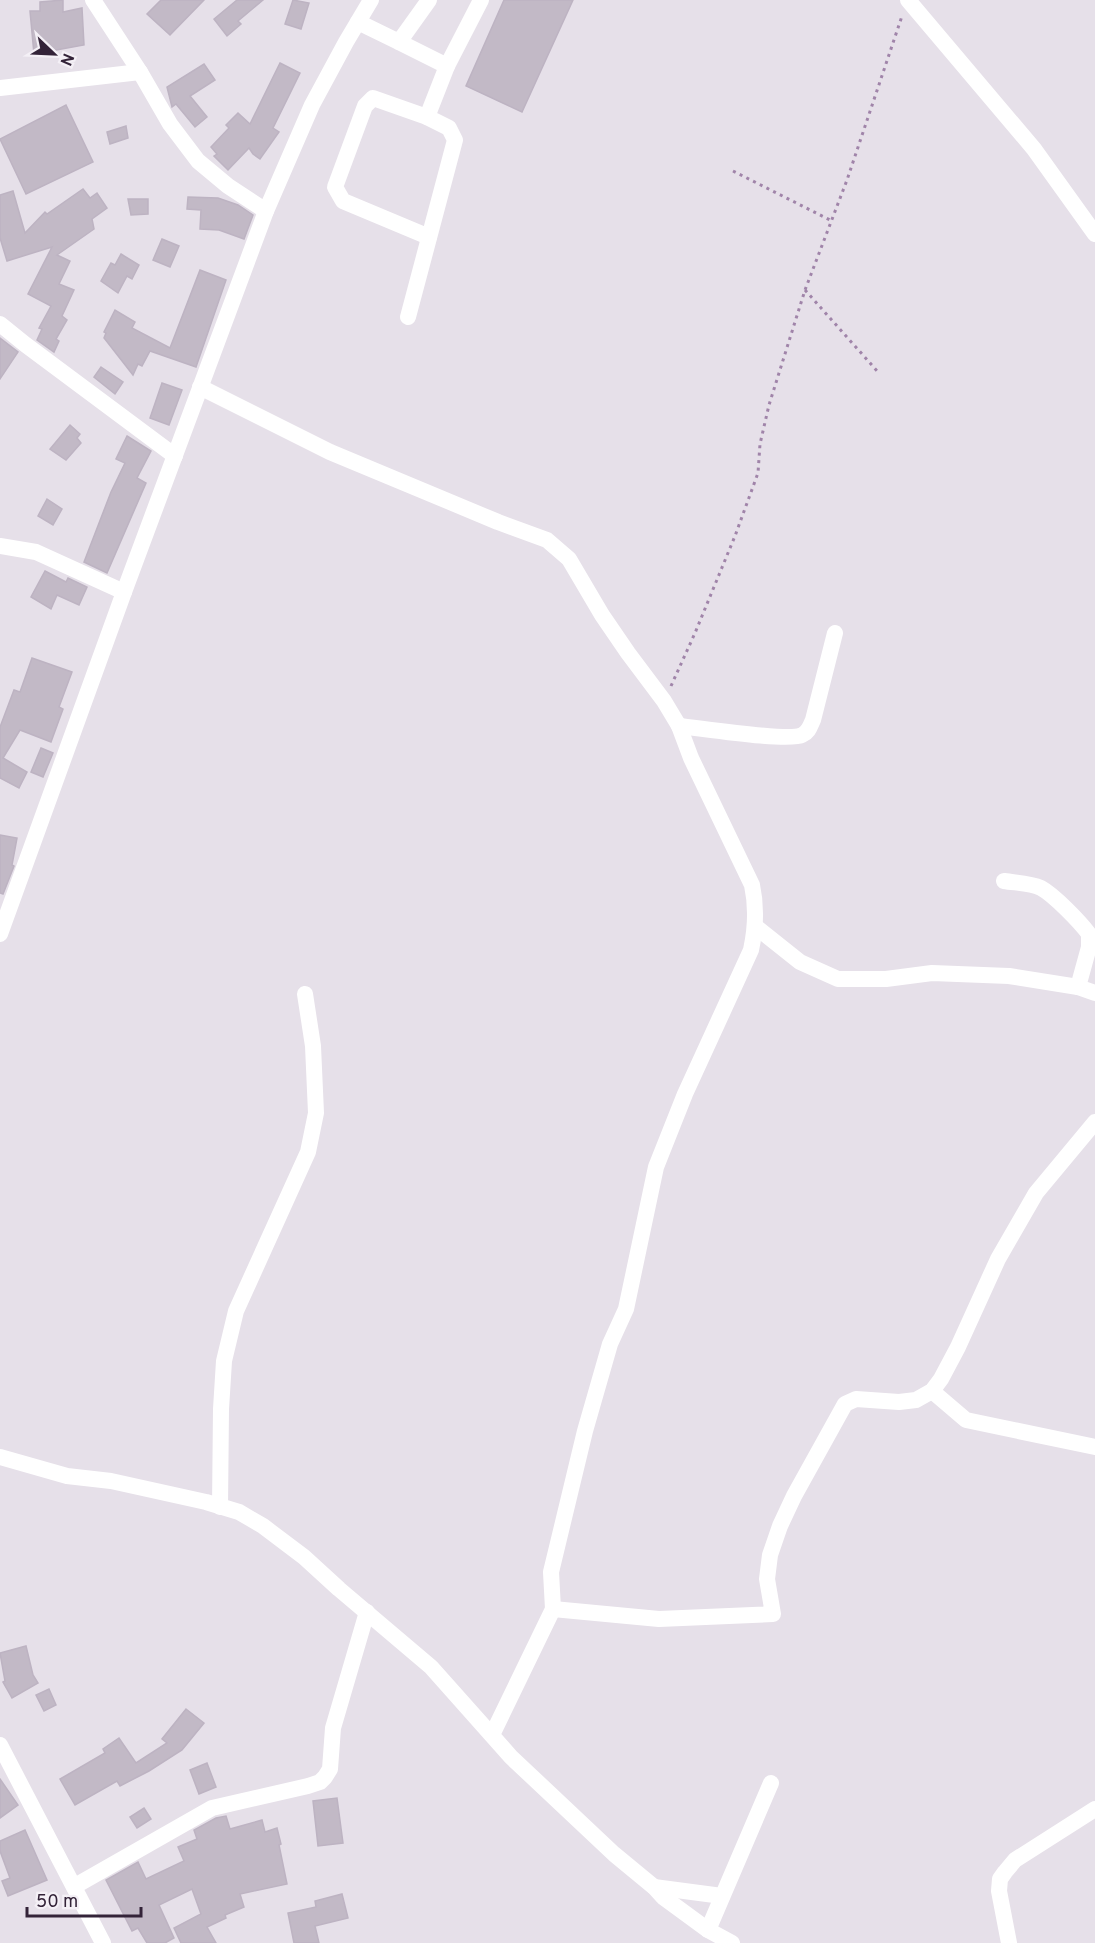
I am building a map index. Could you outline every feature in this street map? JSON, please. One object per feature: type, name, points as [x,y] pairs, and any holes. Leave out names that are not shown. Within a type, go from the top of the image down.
[{"type":"street","points":[[93,0],[140,72],[170,124],[198,161],[228,186],[266,211]]},
{"type":"street","points":[[0,934],[7,896],[124,592],[266,211],[312,105],[372,0]]},
{"type":"street","points":[[399,42],[429,0]]},
{"type":"street","points":[[427,117],[447,66],[481,0]]},
{"type":"street","points":[[906,6],[1034,149],[1095,234]]},
{"type":"street","points":[[358,22],[447,66]]},
{"type":"street","points":[[0,88],[140,72]]},
{"type":"street","points":[[408,316],[455,140],[448,128],[427,117],[373,98],[365,106],[335,187],[343,201],[429,237]]},
{"type":"street","points":[[0,324],[175,456]]},
{"type":"street","points":[[200,387],[330,452],[547,540],[569,559],[602,615],[664,700],[679,726],[691,758],[752,885],[756,908],[756,927],[751,950],[685,1094],[656,1167],[626,1309],[610,1344],[585,1431],[551,1572],[553,1609],[492,1735]]},
{"type":"street","points":[[0,546],[36,552],[124,592]]},
{"type":"street","points":[[679,726],[772,736],[804,735],[813,720],[835,633]]},
{"type":"street","points":[[1004,881],[1041,888],[1054,897],[1089,934],[1089,947],[1078,987]]},
{"type":"street","points":[[756,927],[800,962],[838,979],[886,979],[932,973],[1009,976],[1078,987],[1095,993]]},
{"type":"street","points":[[220,1507],[224,1361],[236,1311],[308,1152],[316,1113],[313,1046],[305,994]]},
{"type":"street","points":[[553,1609],[659,1619],[773,1614],[767,1578],[780,1526],[845,1404],[856,1399],[899,1402],[916,1400],[932,1391],[958,1347],[998,1259],[1036,1193],[1095,1122]]},
{"type":"street","points":[[932,1391],[966,1420],[1095,1447]]},
{"type":"street","points":[[0,1457],[67,1476],[111,1481],[206,1502],[239,1512],[263,1526],[304,1557],[431,1667],[511,1757],[614,1854],[663,1897],[708,1930],[732,1943]]},
{"type":"street","points":[[75,1886],[212,1808],[309,1786],[326,1777],[330,1769],[333,1728],[367,1612]]},
{"type":"street","points":[[0,1744],[5,1766],[75,1886],[103,1943]]},
{"type":"street","points":[[708,1930],[771,1783]]},
{"type":"street","points":[[1009,1943],[999,1891],[1000,1879],[1015,1860],[1095,1809]]},
{"type":"street","points":[[654,1887],[722,1896]]},
{"type":"path","points":[[664,700],[700,622],[758,473],[760,444],[769,405],[805,290],[847,180],[906,6]]},
{"type":"path","points":[[733,171],[832,221]]},
{"type":"path","points":[[805,290],[878,372]]},
{"type":"building","points":[[63,0],[63,12],[82,8],[84,45],[34,54],[30,11],[40,11],[40,2]]},
{"type":"building","points":[[161,0],[204,0],[170,35],[147,14]]},
{"type":"building","points":[[237,0],[263,0],[238,21],[241,24],[227,36],[214,19]]},
{"type":"building","points":[[293,0],[309,3],[301,29],[285,24]]},
{"type":"building","points":[[504,0],[573,0],[522,112],[466,86]]},
{"type":"building","points":[[280,63],[300,73],[273,128],[279,132],[260,159],[249,148],[228,170],[214,156],[217,154],[211,147],[229,128],[226,125],[238,113],[250,124]]},
{"type":"building","points":[[204,64],[215,80],[190,96],[207,117],[195,127],[176,104],[172,107],[167,87]]},
{"type":"building","points":[[66,105],[93,162],[26,194],[0,139]]},
{"type":"building","points":[[126,126],[128,138],[110,144],[107,132]]},
{"type":"building","points":[[83,189],[90,198],[97,193],[107,208],[92,219],[94,229],[57,255],[70,261],[59,284],[74,290],[62,316],[67,320],[56,339],[59,341],[54,352],[37,340],[42,329],[39,328],[51,306],[28,294],[52,247],[7,261],[0,238],[0,195],[13,191],[25,233],[45,212],[47,214]]},
{"type":"building","points":[[188,197],[218,198],[238,205],[253,215],[244,239],[219,230],[200,229],[201,210],[187,209]]},
{"type":"building","points":[[128,199],[148,199],[148,214],[131,215]]},
{"type":"building","points":[[162,239],[179,246],[170,267],[153,260]]},
{"type":"building","points":[[121,254],[139,265],[132,279],[127,276],[118,293],[101,281],[111,263],[115,265]]},
{"type":"building","points":[[200,270],[226,280],[196,367],[150,351],[142,366],[138,364],[133,375],[104,338],[106,333],[104,332],[115,310],[135,322],[132,328],[170,348]]},
{"type":"building","points":[[0,338],[18,352],[0,379]]},
{"type":"building","points":[[101,367],[123,382],[115,394],[94,377]]},
{"type":"building","points":[[162,383],[182,390],[169,425],[150,418]]},
{"type":"building","points":[[70,425],[80,434],[77,438],[81,443],[66,460],[50,449]]},
{"type":"building","points":[[127,436],[151,451],[137,478],[146,483],[107,573],[84,562],[111,492],[125,463],[116,459]]},
{"type":"building","points":[[47,499],[62,509],[53,525],[38,516]]},
{"type":"building","points":[[45,571],[66,582],[68,578],[87,587],[79,605],[57,595],[51,609],[31,597]]},
{"type":"building","points":[[32,658],[72,672],[59,707],[63,709],[51,742],[20,730],[3,758],[27,772],[19,788],[0,778],[0,727],[14,690],[20,692]]},
{"type":"building","points":[[41,748],[53,753],[43,777],[31,772]]},
{"type":"building","points":[[0,835],[17,838],[12,865],[14,866],[3,894],[0,893]]},
{"type":"building","points":[[26,1646],[33,1675],[38,1683],[12,1698],[3,1682],[5,1681],[0,1653]]},
{"type":"building","points":[[49,1689],[56,1705],[44,1711],[36,1695]]},
{"type":"building","points":[[186,1709],[204,1723],[182,1750],[120,1786],[117,1781],[75,1805],[60,1779],[105,1753],[103,1749],[119,1738],[136,1763],[167,1743],[162,1739]]},
{"type":"building","points":[[207,1763],[216,1787],[199,1794],[190,1770]]},
{"type":"building","points":[[0,1779],[18,1805],[0,1818]]},
{"type":"building","points":[[337,1798],[343,1843],[318,1846],[313,1801]]},
{"type":"building","points":[[144,1808],[151,1819],[137,1828],[130,1817]]},
{"type":"building","points":[[226,1816],[230,1829],[262,1820],[265,1832],[277,1828],[287,1884],[240,1894],[244,1907],[225,1915],[226,1918],[207,1927],[216,1943],[181,1943],[174,1928],[201,1914],[192,1889],[159,1905],[174,1938],[165,1943],[147,1943],[138,1928],[132,1931],[106,1880],[138,1862],[146,1879],[184,1861],[178,1847],[197,1839],[194,1830],[216,1818]]},
{"type":"building","points":[[25,1830],[47,1880],[8,1896],[2,1881],[10,1878],[0,1851],[0,1841]]},
{"type":"building","points":[[342,1894],[348,1918],[315,1926],[319,1943],[294,1943],[288,1913],[316,1907],[315,1901]]}]
